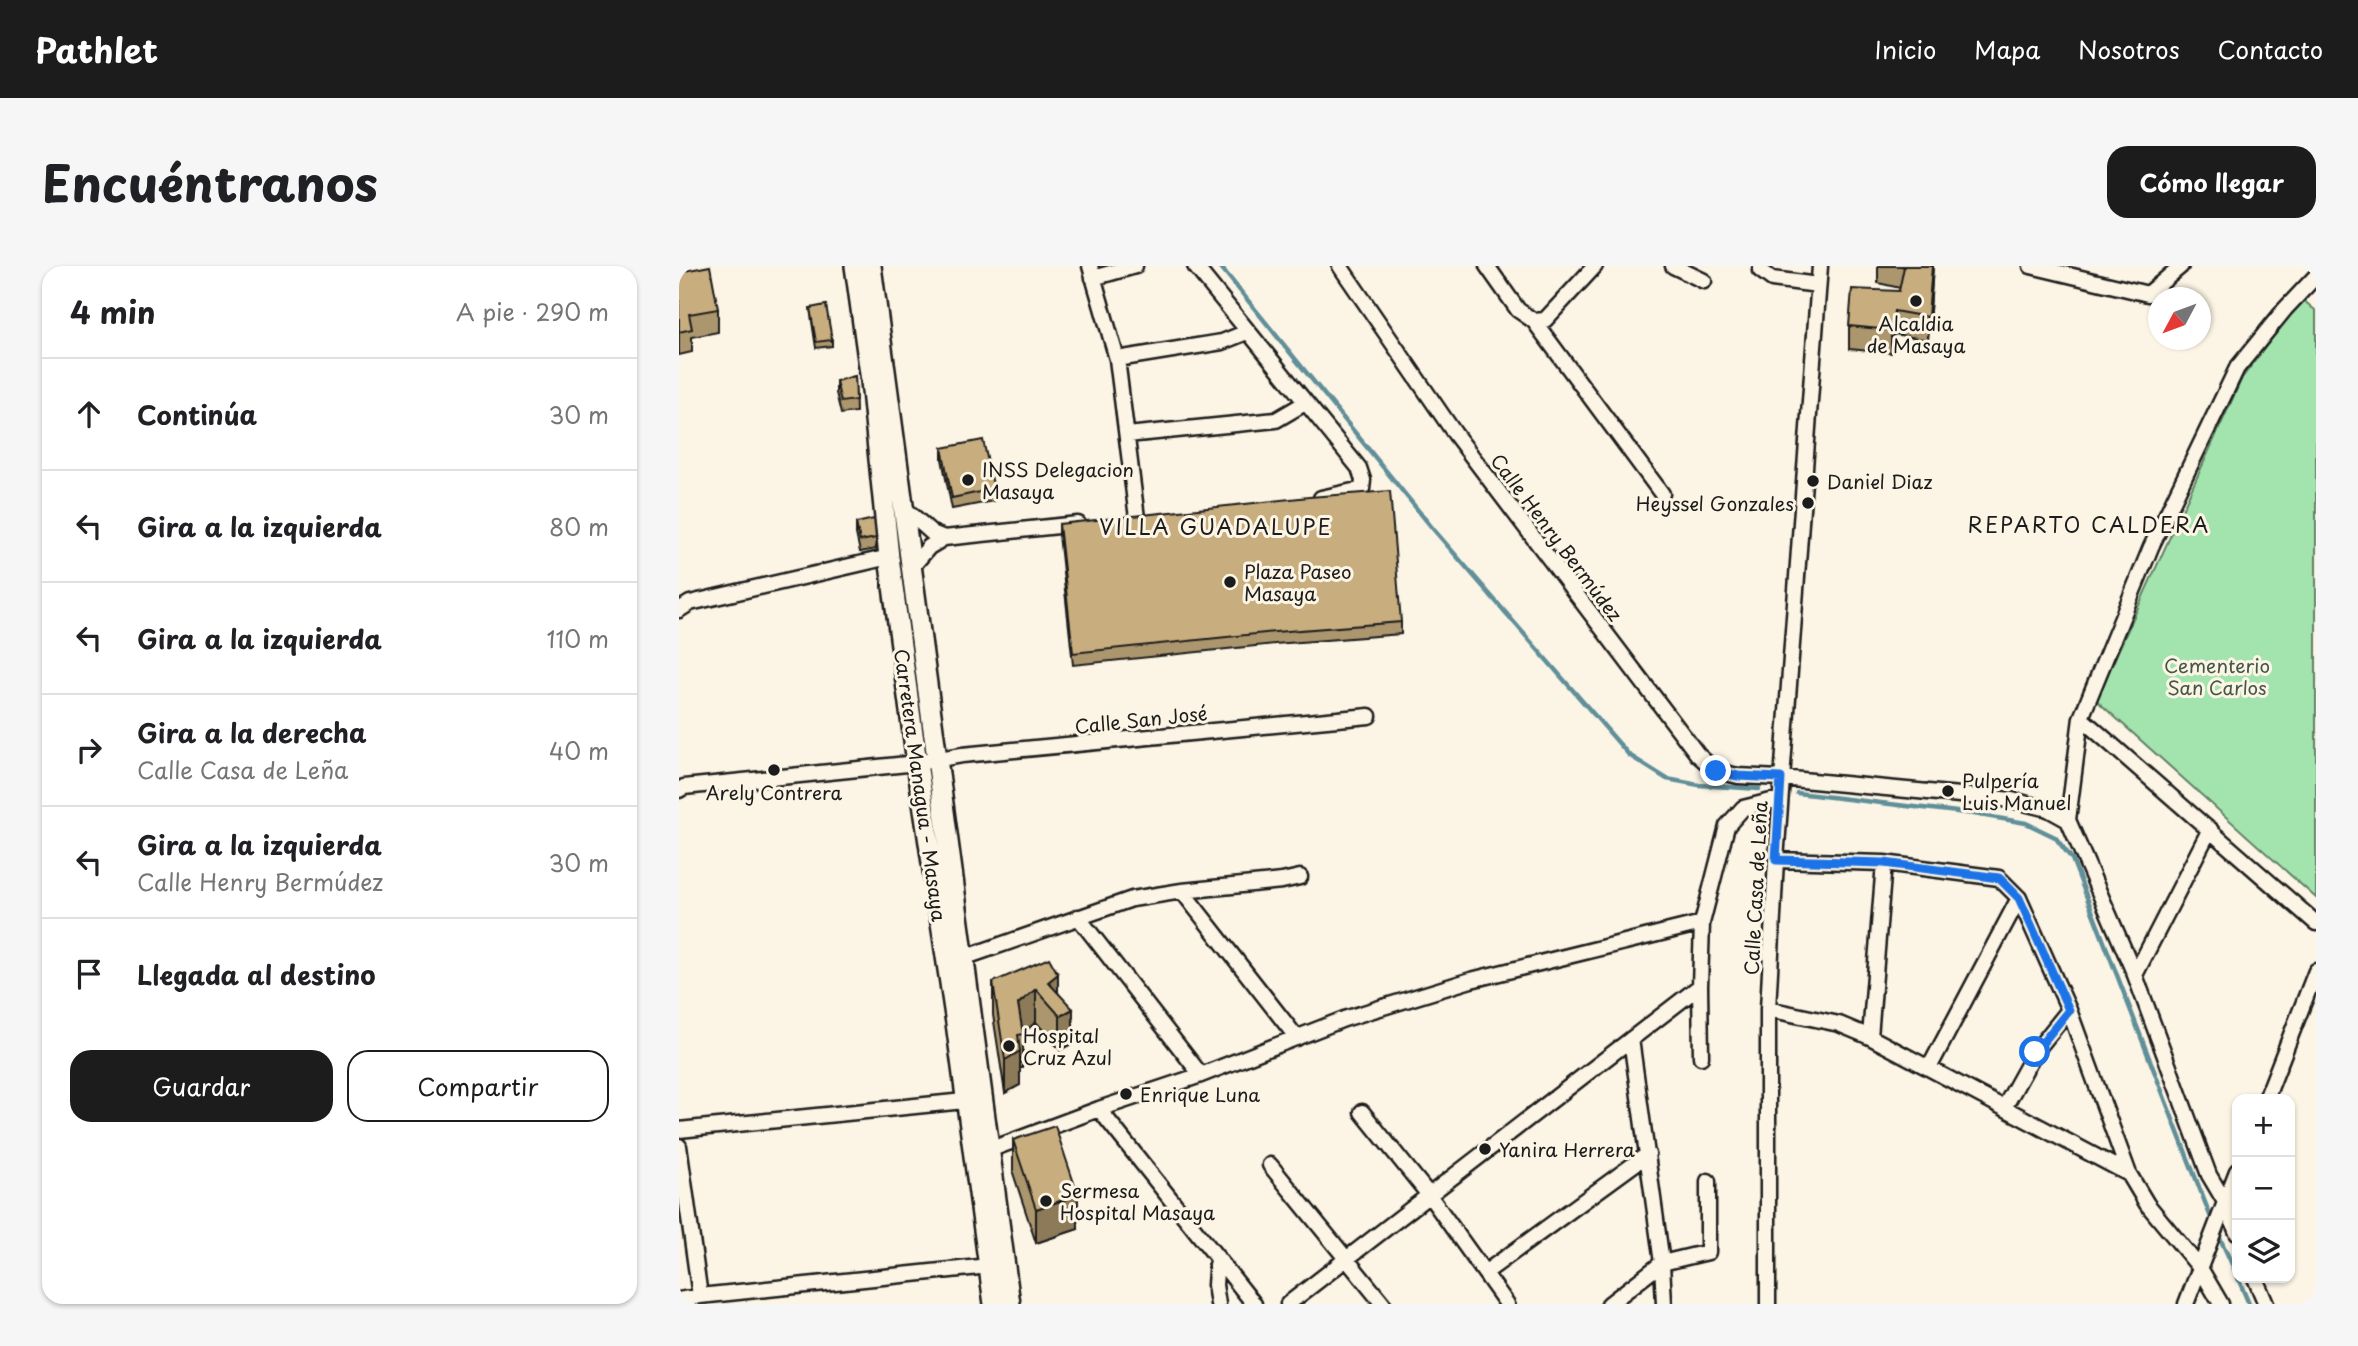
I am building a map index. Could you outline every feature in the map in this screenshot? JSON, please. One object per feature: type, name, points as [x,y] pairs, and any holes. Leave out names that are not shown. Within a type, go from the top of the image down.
[{"type":"highway","name":"Carretera Managua - Masaya","points":[[855,266],[871,381],[889,557],[963,958],[994,1304]]},
{"type":"highway","name":"Carretera Managua - Masaya","points":[[871,266],[911,568],[927,761],[974,1100],[989,1150],[1010,1304]]},
{"type":"street","points":[[1135,266],[1091,272],[1117,359],[1137,518]]},
{"type":"street","points":[[1195,266],[1359,468],[1363,480],[1362,489],[1307,499]]},
{"type":"street","name":"Calle Henry Bermúdez","points":[[1340,266],[1455,434],[1698,755],[1716,771],[1738,776],[2012,800],[2048,809],[2068,820]]},
{"type":"street","points":[[1487,266],[1518,310],[1534,321],[1662,494]]},
{"type":"street","points":[[1534,321],[1545,320],[1595,266]]},
{"type":"street","points":[[1673,266],[1704,281]]},
{"type":"street","points":[[1761,266],[1760,270],[1772,279],[1818,285]]},
{"type":"street","name":"Calle Casa de Leña","points":[[1768,1304],[1768,1009],[1779,799],[1820,266]]},
{"type":"street","points":[[2032,266],[2061,269],[2148,293],[2181,266]]},
{"type":"street","points":[[2232,1224],[2209,1175],[2135,975],[2068,820],[2081,718],[2151,547],[2237,368],[2316,276]]},
{"type":"street","points":[[1117,359],[1222,342],[1247,331]]},
{"type":"street","points":[[1127,435],[1276,420],[1305,403]]},
{"type":"street","points":[[903,508],[932,533],[944,538]]},
{"type":"street","points":[[911,568],[929,547],[944,538],[1098,522]]},
{"type":"street","points":[[679,610],[690,603],[889,557]]},
{"type":"street","name":"Calle San José","points":[[679,790],[684,787],[962,755],[1370,716]]},
{"type":"street","points":[[2081,718],[2316,923]]},
{"type":"street","points":[[1701,1057],[1703,923],[1727,826],[1743,808],[1779,799]]},
{"type":"street","points":[[2135,975],[2210,829]]},
{"type":"street","points":[[1776,860],[1884,863],[1999,878],[2019,898],[2069,1010],[2129,1174],[2147,1204],[2200,1268],[2221,1304]]},
{"type":"street","points":[[1870,1037],[1884,863]]},
{"type":"street","points":[[963,958],[1132,899],[1300,877]]},
{"type":"street","points":[[1182,891],[1297,1038]]},
{"type":"street","points":[[1929,1068],[2019,898]]},
{"type":"street","points":[[1078,917],[1201,1076]]},
{"type":"street","points":[[989,1150],[1099,1109],[1201,1076],[1344,1019],[1471,980],[1703,923]]},
{"type":"street","points":[[2268,1094],[2312,992],[2316,971]]},
{"type":"street","points":[[1288,1304],[1700,986]]},
{"type":"street","points":[[1768,1009],[1839,1024],[1870,1037],[2129,1174]]},
{"type":"street","points":[[2004,1108],[2035,1052],[2069,1010]]},
{"type":"street","points":[[1631,1039],[1662,1263],[1664,1304]]},
{"type":"street","points":[[679,1130],[974,1100]]},
{"type":"street","points":[[1099,1109],[1254,1304]]},
{"type":"street","points":[[1362,1112],[1429,1195],[1507,1304]]},
{"type":"street","points":[[679,1146],[700,1296]]},
{"type":"street","points":[[1486,1272],[1648,1154]]},
{"type":"street","points":[[1270,1165],[1383,1304]]},
{"type":"street","points":[[1609,1304],[1662,1263],[1708,1252],[1708,1181]]},
{"type":"street","points":[[2186,1304],[2232,1184]]},
{"type":"street","points":[[1217,1257],[1215,1285],[1218,1304]]},
{"type":"street","points":[[679,1300],[989,1266]]},
{"type":"street","points":[[2257,1283],[2266,1304]]},
{"type":"green space","name":"Cementerio San Carlos","points":[[2302,299],[2316,311],[2316,898],[2096,700],[2242,378]]},
{"type":"building","points":[[710,266],[718,309],[689,314],[692,329],[679,332],[679,272]]},
{"type":"building","points":[[1901,266],[1932,266],[1928,317],[1894,311],[1891,330],[1849,326],[1852,289],[1899,291],[1904,267]]},
{"type":"building","points":[[826,305],[832,340],[816,342],[810,308]]},
{"type":"building","points":[[855,376],[856,400],[841,402],[836,381]]},
{"type":"building","name":"INSS Delegacion Masaya","points":[[983,440],[994,489],[952,498],[942,448]]},
{"type":"building","name":"Plaza Paseo Masaya","points":[[1390,491],[1401,622],[1073,653],[1059,524]]},
{"type":"building","points":[[874,519],[876,538],[860,541],[856,523]]},
{"type":"building","points":[[1049,958],[1058,974],[1048,982],[1073,1009],[1060,1016],[1036,989],[1018,1004],[1023,1034],[1018,1035],[1020,1051],[1005,1060],[993,982]]},
{"type":"building","points":[[1055,1126],[1078,1195],[1036,1209],[1013,1140]]},
{"type":"waterway","points":[[1220,266],[1434,530],[1629,755],[1667,779],[1699,785],[1759,789]]},
{"type":"waterway","points":[[1797,793],[1974,814],[2026,823],[2055,837],[2072,859],[2213,1223]]},
{"type":"waterway","points":[[2218,1234],[2232,1264]]},
{"type":"waterway","points":[[2240,1283],[2249,1304]]},
{"type":"place","name":"Alcaldia de Masaya","points":[[1916,301]]},
{"type":"place","name":"INSS Delegacion Masaya","points":[[968,480]]},
{"type":"place","name":"Daniel Diaz","points":[[1813,481]]},
{"type":"place","name":"Heyssel Gonzales","points":[[1808,503]]},
{"type":"place","name":"Plaza Paseo Masaya","points":[[1230,582]]},
{"type":"place","name":"Arely Contrera","points":[[774,770]]},
{"type":"place","name":"Pulpería Luis Manuel","points":[[1948,791]]},
{"type":"place","name":"Hospital Cruz Azul","points":[[1009,1046]]},
{"type":"place","name":"Enrique Luna","points":[[1126,1094]]},
{"type":"place","name":"Yanira Herrera","points":[[1485,1149]]},
{"type":"place","name":"Sermesa Hospital Masaya","points":[[1046,1201]]},
{"type":"district","name":"REPARTO CALDERA","points":[[2089,524]]},
{"type":"district","name":"VILLA GUADALUPE","points":[[1216,526]]},
{"type":"route","points":[[1716,771],[1738,776],[1781,778],[1776,860],[1884,863],[1999,878],[2019,898],[2069,1010],[2035,1052]]}]
